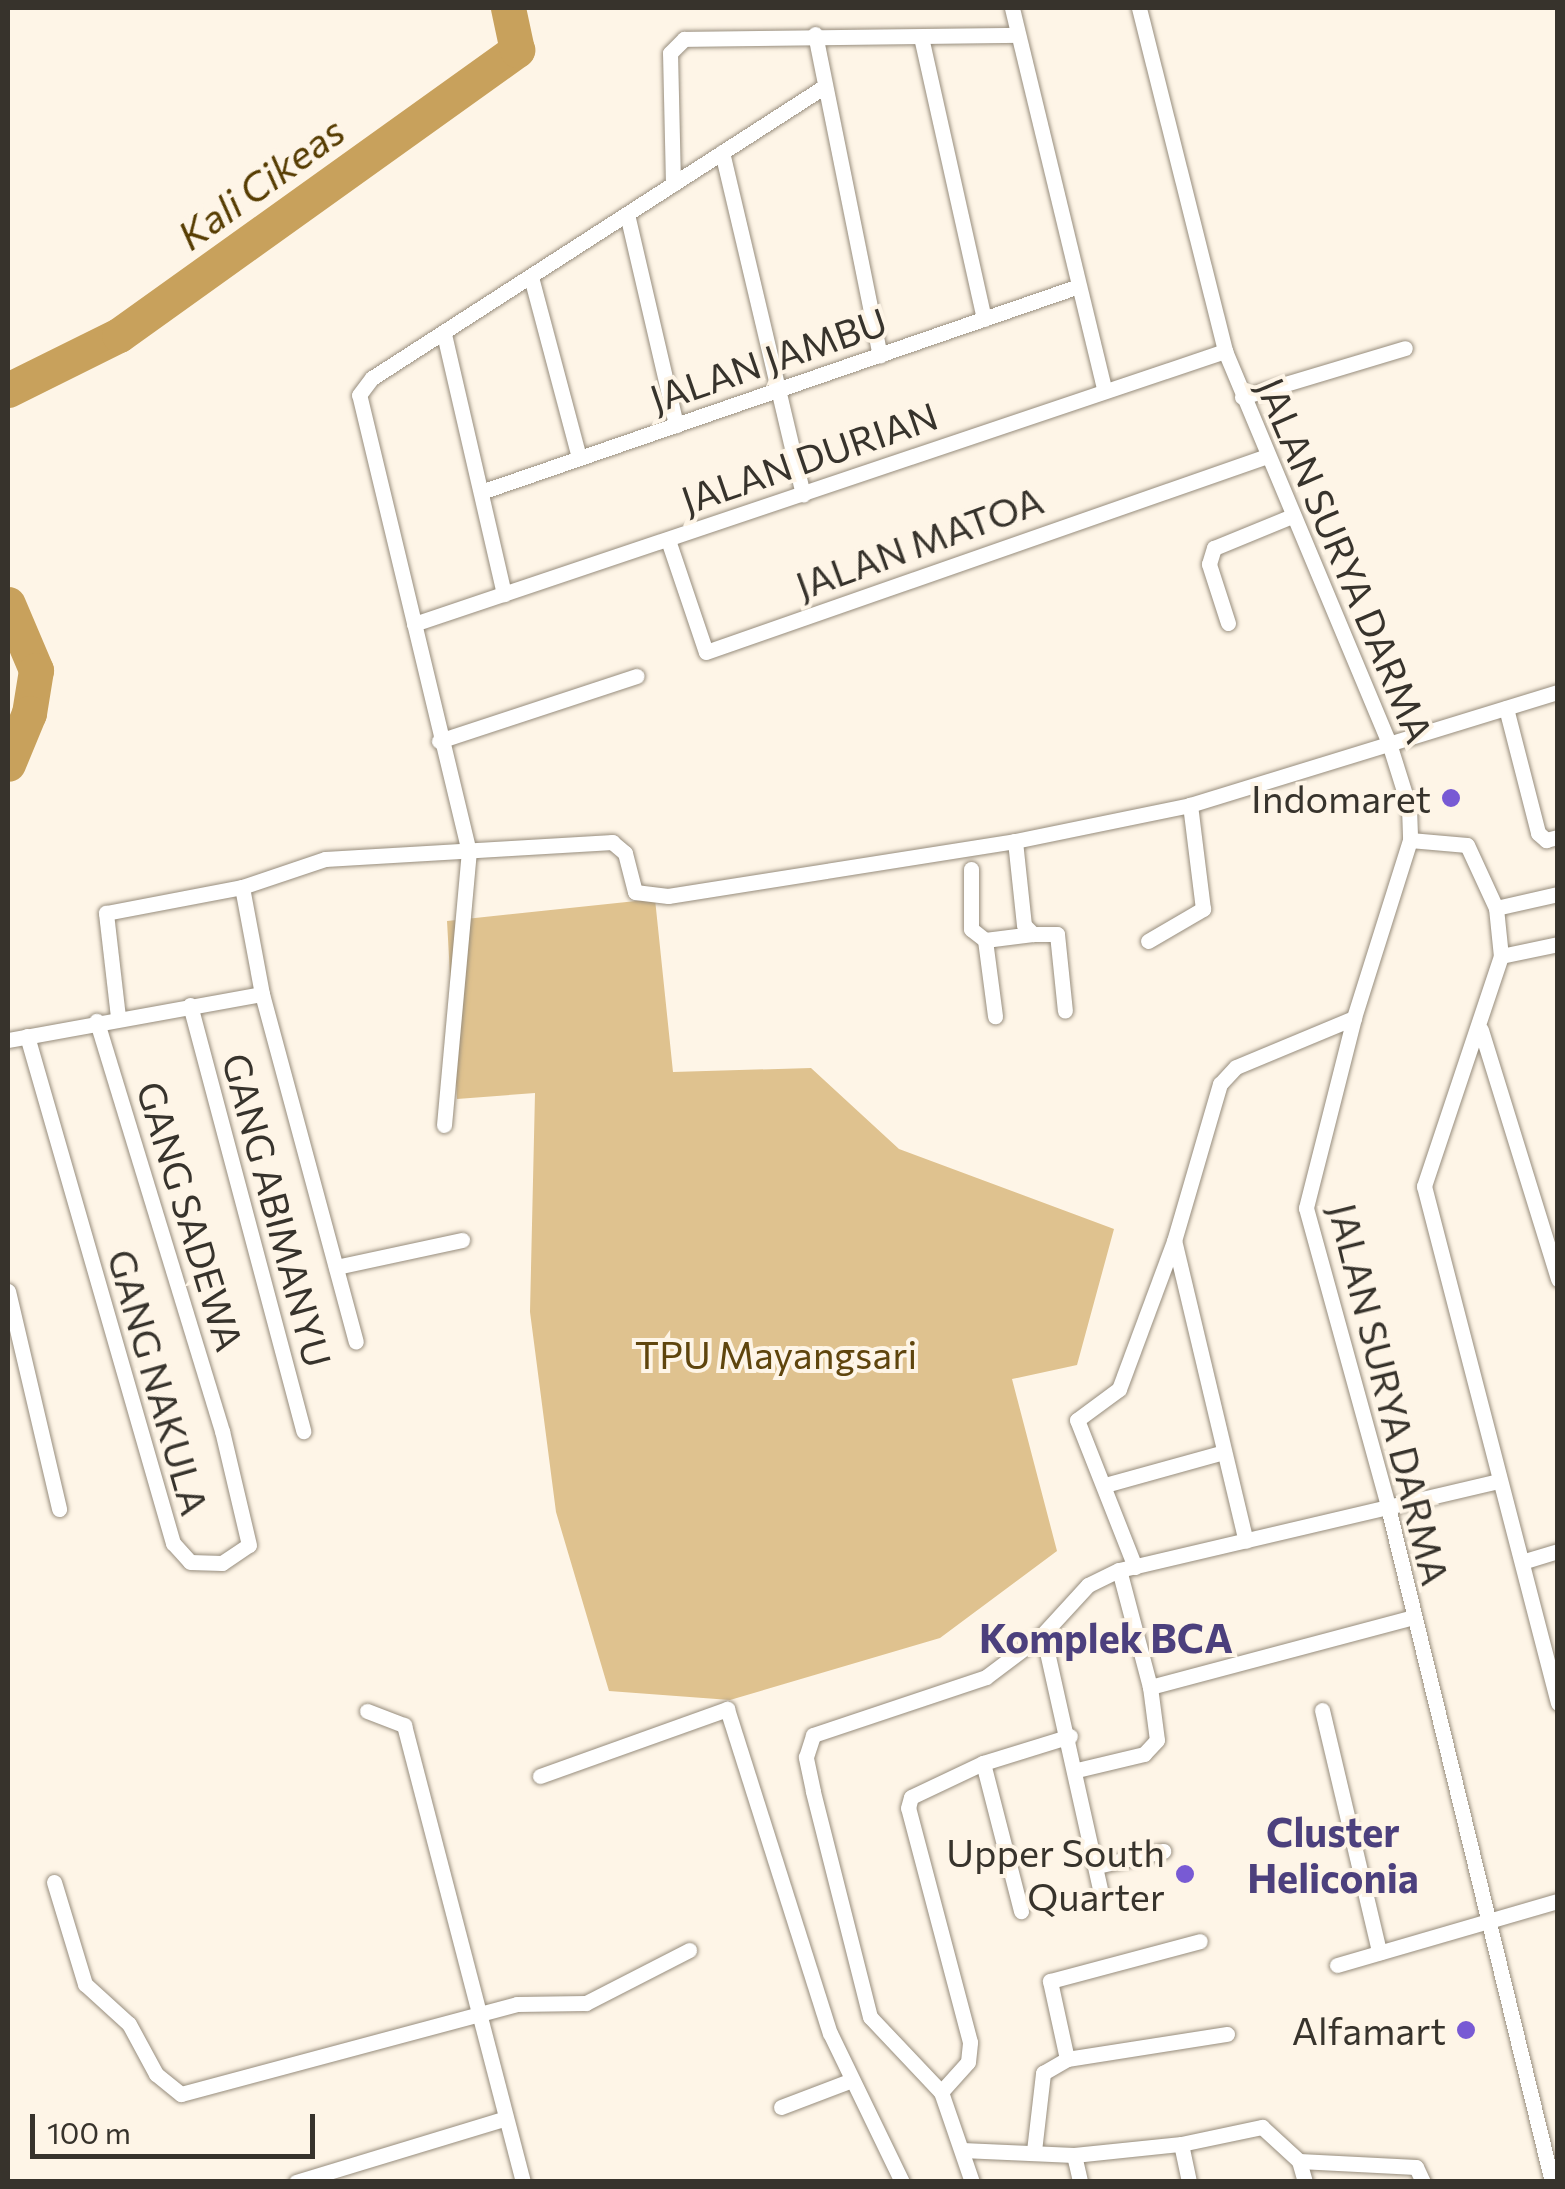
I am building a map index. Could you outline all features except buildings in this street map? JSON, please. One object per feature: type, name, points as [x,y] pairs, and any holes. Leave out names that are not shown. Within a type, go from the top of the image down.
[{"type":"street","points":[[1012,8],[1076,287],[1104,388]]},
{"type":"street","name":"JALAN SURYA DARMA","points":[[1139,8],[1226,350],[1388,740],[1409,807],[1410,840],[1354,1018],[1306,1208],[1387,1504],[1485,1920],[1552,2182]]},
{"type":"street","points":[[673,184],[670,53],[676,42],[816,34],[1016,34]]},
{"type":"street","points":[[816,34],[822,88],[880,355]]},
{"type":"street","points":[[921,37],[984,319]]},
{"type":"street","points":[[444,1125],[469,852],[439,741],[359,395],[372,378],[822,88]]},
{"type":"street","points":[[722,152],[804,494]]},
{"type":"street","points":[[626,214],[676,425]]},
{"type":"street","points":[[531,277],[579,458]]},
{"type":"street","name":"JALAN JAMBU","points":[[481,492],[1076,287]]},
{"type":"street","points":[[444,334],[504,594]]},
{"type":"street","points":[[1242,396],[1405,348]]},
{"type":"street","name":"JALAN DURIAN","points":[[414,624],[804,494],[1104,388],[1226,350]]},
{"type":"street","name":"JALAN MATOA","points":[[668,540],[706,652],[1267,456]]},
{"type":"street","points":[[1228,624],[1209,564],[1214,548],[1292,516]]},
{"type":"street","points":[[439,741],[637,676]]},
{"type":"street","points":[[118,1017],[106,913],[242,886],[325,859],[612,842],[625,853],[636,892],[668,896],[1016,841],[1190,805],[1388,740],[1558,692]]},
{"type":"street","points":[[1506,708],[1538,833],[1546,840],[1558,838]]},
{"type":"street","points":[[1148,941],[1203,909],[1190,805]]},
{"type":"street","points":[[1410,840],[1466,845],[1496,908],[1500,956],[1480,1030],[1424,1186],[1499,1481],[1525,1561],[1558,1703]]},
{"type":"street","points":[[1016,841],[1024,925],[1033,934]]},
{"type":"street","points":[[971,870],[969,918],[985,940],[996,1016]]},
{"type":"street","points":[[242,886],[262,994],[356,1342]]},
{"type":"street","points":[[1496,908],[1558,894]]},
{"type":"street","points":[[985,940],[1057,934],[1065,1011]]},
{"type":"street","points":[[1500,956],[1558,944]]},
{"type":"street","points":[[13,1035],[262,994]]},
{"type":"street","name":"GANG ABIMANYU","points":[[190,1005],[303,1431]]},
{"type":"street","points":[[1077,1770],[1152,1748],[1158,1731],[1127,1569],[1105,1485],[1077,1420],[1119,1389],[1174,1241],[1220,1084],[1236,1067],[1354,1018]]},
{"type":"street","name":"GANG SADEWA","points":[[98,1021],[222,1430]]},
{"type":"street","points":[[1480,1030],[1553,1248],[1558,1279]]},
{"type":"street","name":"GANG NAKULA","points":[[13,1035],[173,1543],[200,1566],[239,1557],[249,1544],[222,1430]]},
{"type":"street","points":[[336,1267],[462,1240]]},
{"type":"street","points":[[1174,1241],[1246,1541]]},
{"type":"street","points":[[8,1290],[59,1509]]},
{"type":"street","points":[[1105,1485],[1224,1452]]},
{"type":"street","points":[[972,2182],[941,2092],[870,2017],[813,1792],[808,1745],[822,1727],[986,1678],[1043,1634],[1088,1585],[1127,1569],[1387,1504],[1499,1481]]},
{"type":"street","points":[[1525,1561],[1558,1552]]},
{"type":"street","points":[[1150,1687],[1413,1616]]},
{"type":"street","points":[[1043,1634],[1070,1736],[1101,1893]]},
{"type":"street","points":[[540,1776],[727,1709],[830,2033],[902,2182]]},
{"type":"street","points":[[1322,1710],[1379,1952]]},
{"type":"street","points":[[367,1711],[404,1725],[504,2119],[524,2182]]},
{"type":"street","points":[[941,2092],[968,2062],[970,2042],[908,1808],[919,1789],[984,1763],[1070,1736]]},
{"type":"street","points":[[984,1763],[1021,1911]]},
{"type":"street","points":[[1097,1866],[1163,1851]]},
{"type":"street","points":[[54,1882],[85,1984],[129,2024],[156,2074],[181,2094],[517,2004],[586,2004],[689,1950]]},
{"type":"street","points":[[1337,1965],[1558,1901]]},
{"type":"street","points":[[1068,2059],[1050,1981],[1200,1941]]},
{"type":"street","points":[[1034,2151],[1043,2074],[1068,2059],[1227,2034]]},
{"type":"street","points":[[781,2106],[852,2080]]},
{"type":"street","points":[[296,2182],[504,2119]]},
{"type":"street","points":[[962,2150],[1074,2154],[1181,2144],[1262,2127],[1299,2162],[1305,2182]]},
{"type":"street","points":[[1181,2144],[1189,2182]]},
{"type":"street","points":[[1074,2154],[1080,2182]]},
{"type":"street","points":[[1299,2162],[1416,2167],[1423,2182]]},
{"type":"green space","name":"TPU Mayangsari","points":[[655,899],[673,1072],[811,1068],[899,1149],[1114,1229],[1077,1365],[1012,1379],[1057,1551],[940,1638],[730,1700],[609,1691],[556,1512],[530,1312],[535,1093],[457,1099],[447,921]]},
{"type":"waterway","name":"Kali Cikeas","points":[[8,390],[119,335],[517,50],[508,8]]},
{"type":"waterway","name":"Kali Cikeas","points":[[8,604],[36,670],[29,713],[8,764]]},
{"type":"place","name":"Indomaret","points":[[1451,798]]},
{"type":"place","name":"Upper South Quarter","points":[[1185,1874]]},
{"type":"place","name":"Alfamart","points":[[1466,2030]]},
{"type":"district","name":"Komplek BCA","points":[[1106,1637]]},
{"type":"district","name":"Cluster Heliconia","points":[[1333,1854]]}]
